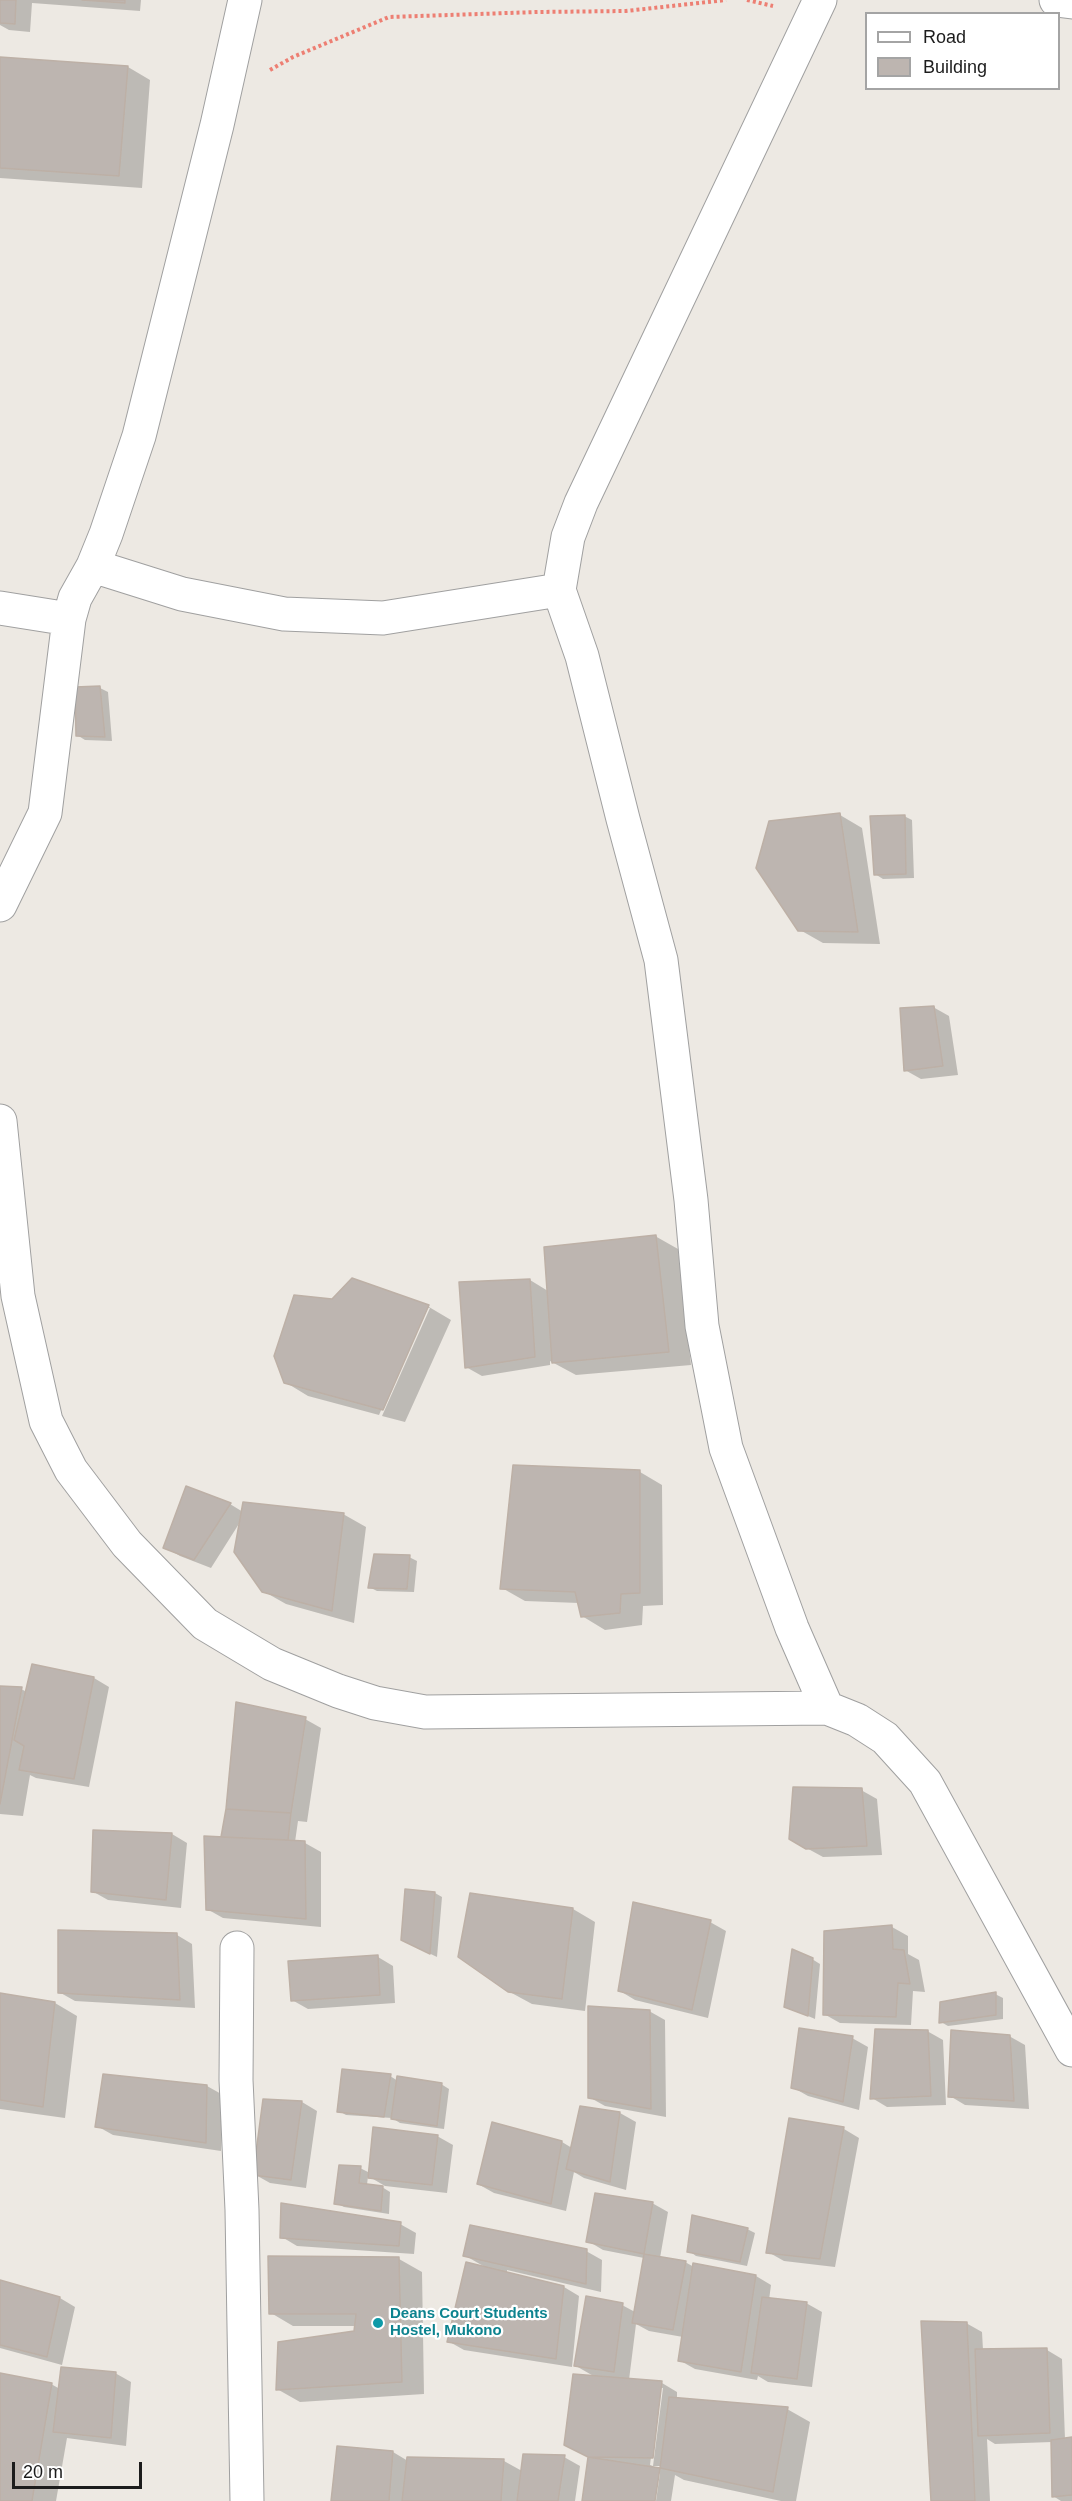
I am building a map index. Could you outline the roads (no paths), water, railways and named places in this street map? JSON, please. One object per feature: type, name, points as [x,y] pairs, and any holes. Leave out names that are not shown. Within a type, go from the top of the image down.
[{"type":"street","points":[[0,905],[45,813],[69,619],[75,598],[93,566],[125,482],[139,436],[221,110],[245,0]]},
{"type":"street","points":[[820,0],[581,503],[568,537],[559,590],[582,656],[622,819],[661,960],[691,1200],[702,1326],[726,1448],[792,1628],[827,1708]]},
{"type":"street","points":[[1056,0],[1072,2]]},
{"type":"street","points":[[93,566],[182,594],[284,614],[383,618],[559,590]]},
{"type":"street","points":[[0,608],[69,619]]},
{"type":"street","points":[[0,1121],[18,1296],[46,1421],[71,1470],[127,1544],[205,1624],[272,1664],[375,1703],[425,1712],[827,1708],[856,1720],[885,1738],[925,1782],[1072,2050]]},
{"type":"street","points":[[237,1948],[236,2080],[242,2210],[247,2501]]},
{"type":"place","name":"Deans Court Students Hostel, Mukono","points":[[378,2323]]}]
